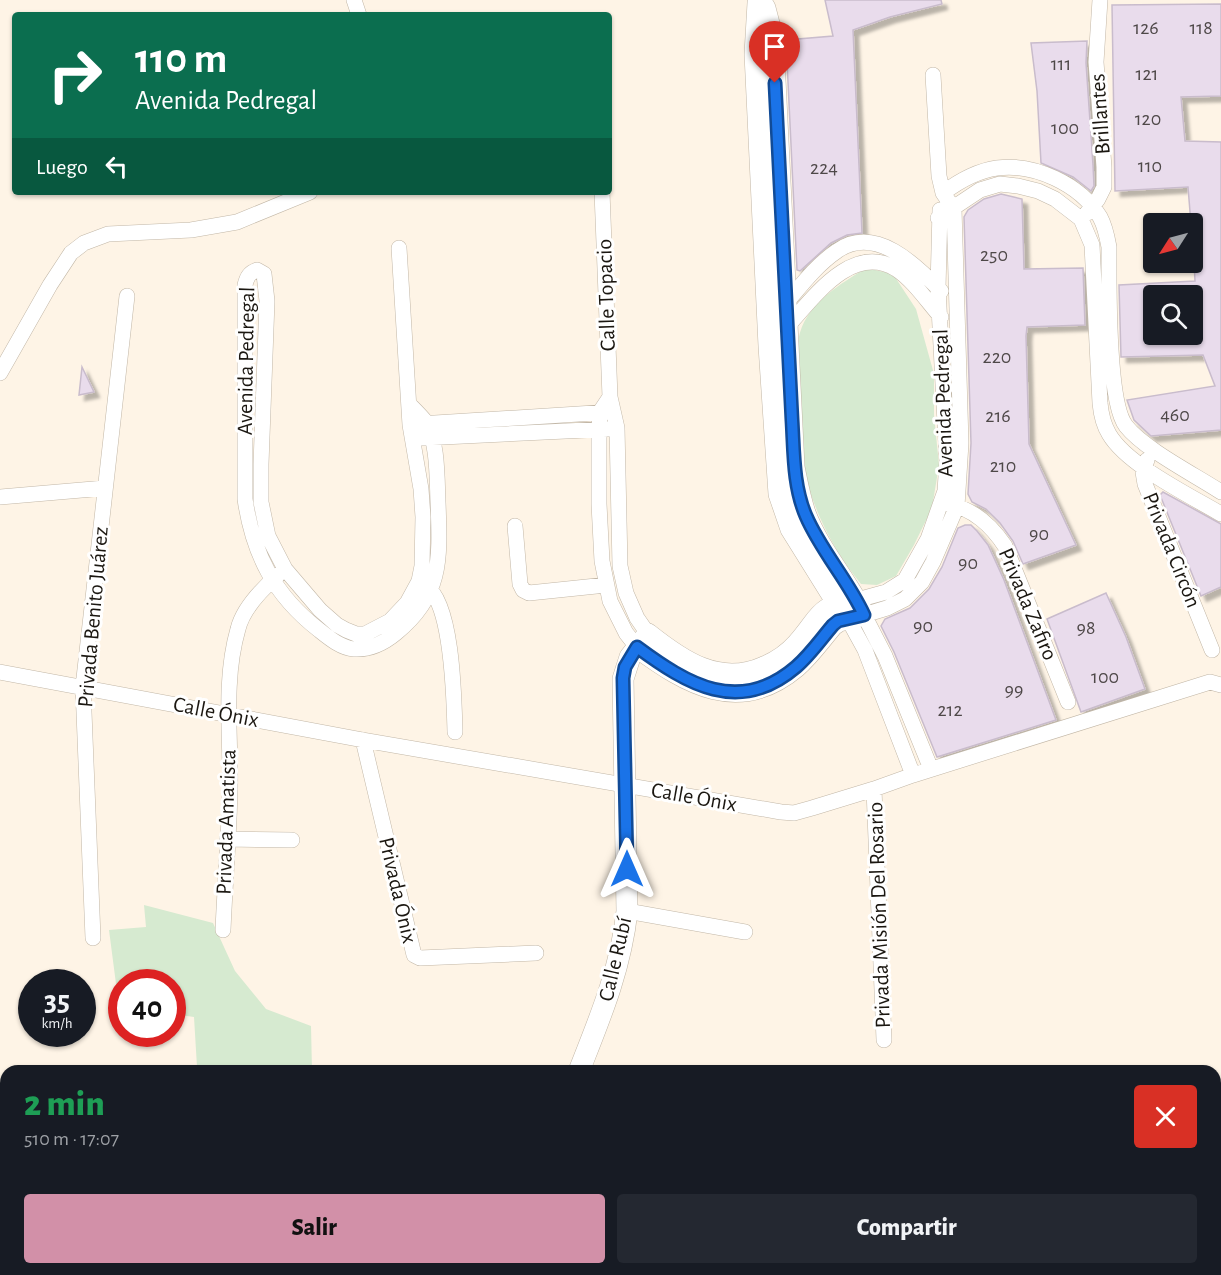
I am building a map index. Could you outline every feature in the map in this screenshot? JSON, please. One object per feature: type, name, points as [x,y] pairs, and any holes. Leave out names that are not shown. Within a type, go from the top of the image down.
[{"type":"street","points":[[759,0],[765,8],[773,39],[787,303],[769,346],[779,494],[791,529],[885,656],[931,769]]},
{"type":"street","points":[[759,0],[755,54],[778,326],[798,489],[816,537],[851,609],[913,775]]},
{"type":"street","name":"Brillantes","points":[[1081,219],[1093,207],[1104,187],[1096,62],[1100,0]]},
{"type":"street","points":[[933,75],[939,176],[943,193],[954,209]]},
{"type":"street","points":[[943,193],[957,182],[981,172],[996,168],[1014,168],[1030,170],[1056,179],[1070,187],[1093,207],[1106,231],[1109,247],[1110,310],[1117,404],[1126,427],[1153,449],[1221,492]]},
{"type":"street","points":[[938,218],[980,190],[1000,184],[1038,192],[1055,199],[1081,219],[1092,245],[1101,414],[1108,434],[1117,446],[1144,467],[1221,514]]},
{"type":"street","name":"Avenida Pedregal","points":[[943,193],[938,218],[938,288],[949,504]]},
{"type":"street","points":[[0,373],[50,285],[71,254],[84,243],[108,234],[190,230],[227,224],[252,217],[303,195]]},
{"type":"street","name":"Calle Topacio","points":[[602,195],[608,407]]},
{"type":"street","name":"Avenida Pedregal","points":[[608,407],[599,429],[599,504],[602,561],[606,585],[618,618],[677,676],[694,684],[718,690],[748,690],[775,681],[798,665],[833,625],[851,609],[887,608],[905,599],[922,582],[933,562],[961,466],[954,209]]},
{"type":"street","name":"Avenida Pedregal","points":[[787,303],[822,263],[838,250],[860,242],[881,245],[907,259],[957,308]]},
{"type":"street","name":"Avenida Pedregal","points":[[399,248],[412,431],[423,517],[422,566],[419,581],[406,603],[390,621],[372,632],[356,634],[337,626],[285,569],[268,536],[261,502],[266,278],[257,270],[249,274],[245,285],[245,499],[249,523],[256,548],[272,580],[314,626],[340,645],[353,649],[371,648],[389,639],[416,614],[432,590],[439,546],[438,485],[429,430]]},
{"type":"street","name":"Avenida Pedregal","points":[[778,326],[842,271],[865,262],[888,265],[905,276],[958,336]]},
{"type":"street","name":"Privada Benito Juárez","points":[[93,938],[83,687],[127,296]]},
{"type":"street","points":[[410,405],[429,430]]},
{"type":"street","points":[[429,430],[608,407]]},
{"type":"street","name":"Avenida Pedregal","points":[[608,407],[617,428],[620,566],[626,593],[637,618],[642,640]]},
{"type":"street","points":[[412,431],[617,428]]},
{"type":"street","name":"Privada Circón","points":[[1153,449],[1144,467],[1145,484],[1212,650]]},
{"type":"street","points":[[0,497],[105,488]]},
{"type":"street","name":"Privada Zafiro","points":[[949,504],[983,520],[994,529],[1005,546],[1068,702]]},
{"type":"street","points":[[515,526],[520,584],[523,590],[529,593],[606,585]]},
{"type":"street","name":"Privada Amatista","points":[[223,930],[230,788],[228,714],[231,665],[238,627],[251,604],[285,569]]},
{"type":"street","points":[[419,581],[432,590],[442,613],[451,653],[455,732]]},
{"type":"street","name":"Calle Rubí","points":[[581,1065],[609,995],[624,938],[627,911],[623,678],[625,667],[642,640]]},
{"type":"street","name":"Calle Ónix","points":[[0,672],[363,740],[794,813],[1210,682],[1221,685]]},
{"type":"street","name":"Privada Ónix","points":[[363,740],[414,955],[420,958],[536,953]]},
{"type":"street","name":"Privada Misión Del Rosario","points":[[874,789],[884,1041]]},
{"type":"street","points":[[227,839],[292,840]]},
{"type":"street","points":[[627,911],[745,932]]},
{"type":"green space","points":[[866,268],[893,274],[916,309],[934,374],[934,415],[939,465],[932,508],[914,545],[896,576],[877,585],[861,584],[829,537],[814,503],[803,467],[798,424],[797,350],[803,325],[813,309],[826,296]]},
{"type":"green space","points":[[144,905],[213,923],[235,971],[266,1009],[311,1026],[312,1065],[197,1065],[194,1017],[186,1016],[186,969],[114,969],[109,930],[146,927]]},
{"type":"building","points":[[825,0],[941,0],[942,4],[890,17],[853,30],[862,233],[847,235],[831,243],[800,271],[797,270],[786,40],[833,36]]},
{"type":"building","points":[[1221,4],[1221,96],[1181,97],[1185,141],[1221,142],[1221,430],[1151,436],[1134,420],[1127,400],[1215,386],[1203,355],[1121,357],[1119,285],[1195,281],[1195,273],[1203,273],[1203,213],[1190,213],[1188,187],[1115,191],[1112,5]]},
{"type":"building","points":[[1087,41],[1086,63],[1094,186],[1091,191],[1073,177],[1041,163],[1037,91],[1031,43]]},
{"type":"building","points":[[1001,194],[1022,199],[1024,269],[1083,268],[1085,325],[1027,327],[1026,336],[1029,444],[1076,545],[1023,564],[1013,541],[1000,523],[986,509],[972,502],[968,494],[971,443],[964,217],[968,210],[984,199]]},
{"type":"building","points":[[82,367],[94,392],[79,395]]},
{"type":"building","points":[[1163,492],[1221,524],[1221,587],[1201,596],[1160,495]]},
{"type":"building","points":[[971,525],[988,545],[1004,580],[1056,720],[937,757],[881,626],[885,619],[910,608],[929,589],[942,567],[958,528]]},
{"type":"building","points":[[1106,593],[1126,637],[1145,689],[1081,712],[1047,619]]},
{"type":"route","points":[[627,869],[623,678],[625,667],[637,647],[677,676],[694,684],[718,690],[748,690],[775,681],[790,672],[838,621],[864,615],[857,600],[816,537],[798,489],[794,467],[775,83]]}]
